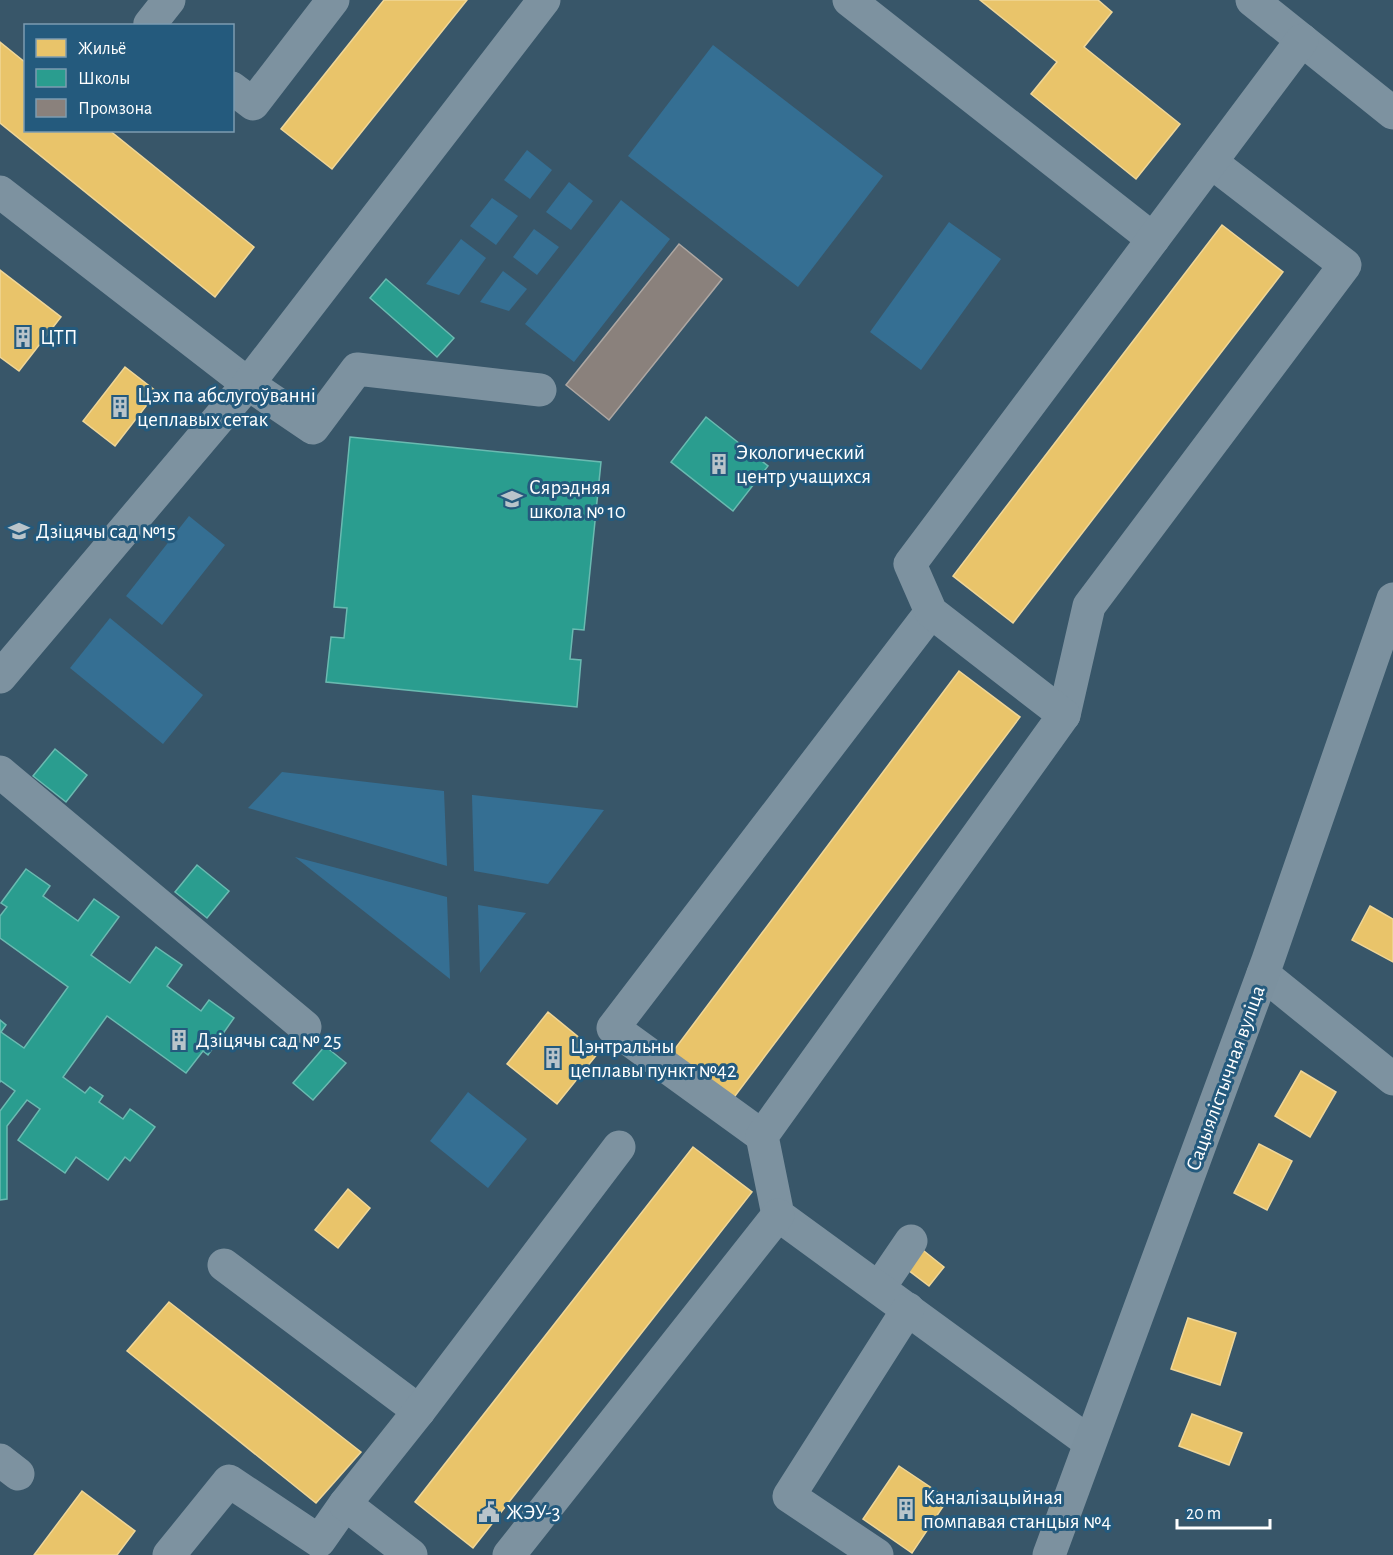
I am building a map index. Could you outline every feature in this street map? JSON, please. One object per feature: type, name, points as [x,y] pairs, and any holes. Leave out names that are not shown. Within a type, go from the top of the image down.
[{"type":"main road","name":"Сацыялістычная вуліца","points":[[1049,1555],[1263,974],[1393,599]]},
{"type":"street","points":[[150,24],[169,0]]},
{"type":"street","points":[[234,90],[253,104],[333,0]]},
{"type":"street","points":[[0,677],[248,384],[543,0]]},
{"type":"street","points":[[849,0],[1154,239]]},
{"type":"street","points":[[1252,0],[1393,113]]},
{"type":"street","points":[[1064,715],[931,612],[910,564],[1302,40]]},
{"type":"street","points":[[762,1136],[1064,715],[1089,606],[1345,265],[1211,162]]},
{"type":"street","points":[[0,192],[248,384],[314,428],[357,369],[540,390]]},
{"type":"street","points":[[931,612],[613,1028],[762,1136],[778,1215],[1089,1442]]},
{"type":"street","points":[[0,772],[305,1027]]},
{"type":"street","points":[[1263,974],[1393,1080]]},
{"type":"street","points":[[169,1555],[229,1481],[319,1541],[619,1148]]},
{"type":"street","points":[[509,1555],[778,1215]]},
{"type":"street","points":[[879,1288],[911,1241]]},
{"type":"street","points":[[224,1265],[419,1411]]},
{"type":"street","points":[[877,1555],[789,1496],[908,1310]]},
{"type":"street","points":[[345,1504],[411,1555]]},
{"type":"shaded area","points":[[713,45],[883,176],[798,287],[628,156]]},
{"type":"shaded area","points":[[527,150],[552,170],[530,199],[504,180]]},
{"type":"shaded area","points":[[569,182],[593,201],[571,230],[546,212]]},
{"type":"shaded area","points":[[492,198],[518,216],[496,245],[470,226]]},
{"type":"shaded area","points":[[621,200],[670,239],[574,362],[525,324]]},
{"type":"shaded area","points":[[949,222],[1001,259],[921,370],[870,332]]},
{"type":"shaded area","points":[[534,229],[559,247],[537,275],[513,257]]},
{"type":"shaded area","points":[[461,239],[486,258],[459,295],[426,284]]},
{"type":"shaded area","points":[[503,271],[527,289],[509,311],[480,302]]},
{"type":"shaded area","points":[[189,516],[225,545],[162,625],[126,596]]},
{"type":"shaded area","points":[[110,618],[203,695],[163,744],[70,668]]},
{"type":"shaded area","points":[[282,772],[444,791],[447,866],[248,808]]},
{"type":"shaded area","points":[[472,795],[604,810],[548,884],[474,871]]},
{"type":"shaded area","points":[[295,857],[447,897],[450,979]]},
{"type":"shaded area","points":[[478,905],[526,913],[480,973]]},
{"type":"shaded area","points":[[468,1092],[527,1139],[488,1188],[430,1141]]},
{"type":"building: Жильё","points":[[384,0],[467,0],[332,169],[281,129]]},
{"type":"building: Жильё","points":[[980,0],[1098,0],[1112,12],[1084,47],[1180,124],[1136,179],[1031,94],[1057,62]]},
{"type":"building: Жильё","points":[[0,42],[24,61],[24,132],[111,132],[254,247],[215,297],[0,123]]},
{"type":"building: Жильё","points":[[1222,225],[1283,272],[1013,623],[953,576]]},
{"type":"building: Жильё","name":"ЦТП","points":[[0,270],[61,317],[19,371],[0,357]]},
{"type":"building: Жильё","name":"Цэх па абслугоўванні цеплавых сетак","points":[[125,367],[157,392],[115,446],[83,421]]},
{"type":"building: Жильё","points":[[959,671],[1020,717],[732,1100],[671,1054]]},
{"type":"building: Жильё","points":[[1370,906],[1393,919],[1393,962],[1352,940]]},
{"type":"building: Жильё","name":"Цэнтральны цеплавы пункт №42","points":[[548,1012],[598,1053],[557,1104],[507,1064]]},
{"type":"building: Жильё","points":[[1301,1071],[1336,1092],[1310,1137],[1275,1116]]},
{"type":"building: Жильё","points":[[1259,1144],[1292,1161],[1267,1210],[1234,1193]]},
{"type":"building: Жильё","points":[[693,1147],[752,1192],[473,1548],[415,1502]]},
{"type":"building: Жильё","points":[[348,1189],[370,1208],[338,1248],[315,1230]]},
{"type":"building: Жильё","points":[[919,1247],[944,1267],[929,1286],[904,1267]]},
{"type":"building: Жильё","points":[[169,1302],[361,1452],[316,1503],[127,1351]]},
{"type":"building: Жильё","points":[[1188,1318],[1236,1333],[1220,1385],[1171,1369]]},
{"type":"building: Жильё","points":[[1192,1414],[1242,1433],[1229,1465],[1179,1446]]},
{"type":"building: Жильё","name":"Каналізацыйная помпавая станцыя №4","points":[[899,1466],[948,1499],[912,1553],[863,1519]]},
{"type":"building: Жильё","points":[[82,1491],[135,1531],[117,1555],[34,1555]]},
{"type":"building: Школы","points":[[386,279],[454,338],[437,357],[370,298]]},
{"type":"building: Школы","name":"Экологический центр учащихся","points":[[706,417],[768,466],[733,511],[671,462]]},
{"type":"building: Школы","points":[[350,437],[601,462],[584,630],[573,629],[570,659],[581,660],[577,707],[326,682],[331,637],[344,638],[347,608],[334,607]]},
{"type":"building: Школы","points":[[55,749],[87,775],[66,802],[33,776]]},
{"type":"building: Школы","points":[[197,865],[229,891],[207,918],[175,892]]},
{"type":"building: Школы","name":"Дзіцячы сад № 25","points":[[26,869],[50,886],[43,896],[78,921],[94,899],[119,917],[91,955],[130,983],[156,947],[182,965],[167,986],[201,1011],[209,1000],[234,1018],[208,1055],[203,1051],[186,1073],[107,1016],[63,1077],[85,1093],[90,1087],[103,1096],[99,1102],[123,1119],[130,1109],[155,1127],[130,1161],[125,1157],[108,1180],[76,1157],[65,1173],[18,1140],[40,1109],[27,1100],[7,1126],[7,1199],[0,1200],[0,1111],[15,1091],[0,1082],[0,1020],[6,1025],[1,1032],[24,1048],[68,987],[0,938],[0,916],[7,907],[1,903]]},
{"type":"building: Школы","points":[[325,1046],[346,1063],[313,1100],[293,1083]]},
{"type":"building: Промзона","points":[[679,244],[722,279],[609,420],[566,385]]},
{"type":"place","name":"ЦТП","points":[[23,337]]},
{"type":"place","name":"Цэх па абслугоўванні цеплавых сетак","points":[[120,407]]},
{"type":"place","name":"Экологический центр учащихся","points":[[719,464]]},
{"type":"place","name":"Сярэдняя школа № 10","points":[[512,499]]},
{"type":"place","name":"Дзіцячы сад №15","points":[[19,531]]},
{"type":"place","name":"Дзіцячы сад № 25","points":[[179,1040]]},
{"type":"place","name":"Цэнтральны цеплавы пункт №42","points":[[553,1058]]},
{"type":"place","name":"Каналізацыйная помпавая станцыя №4","points":[[906,1509]]},
{"type":"place","name":"ЖЭУ-3","points":[[489,1512]]}]
